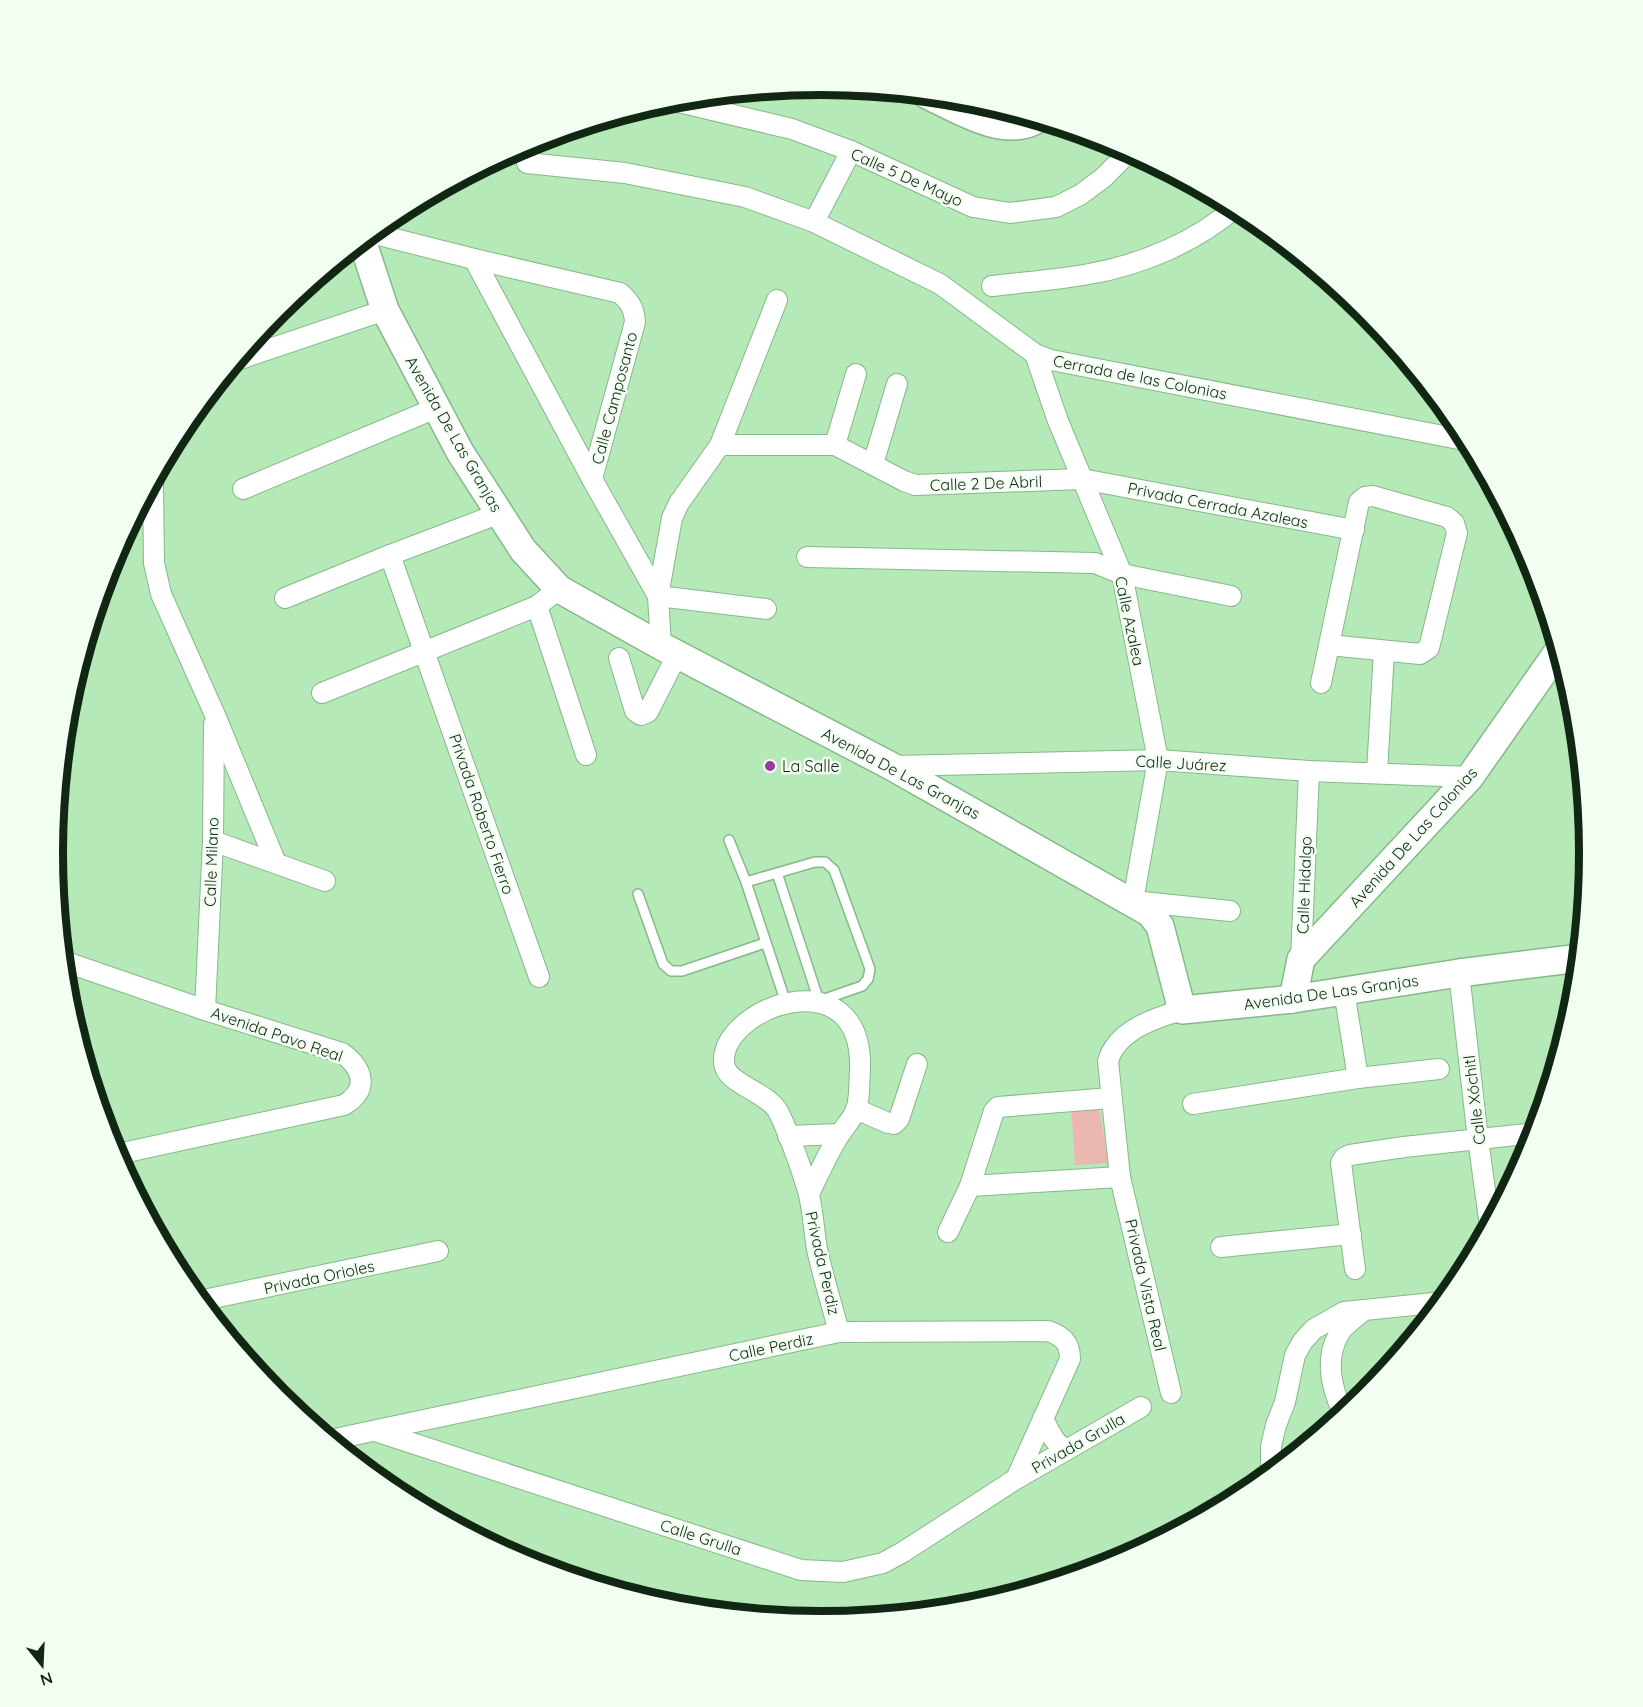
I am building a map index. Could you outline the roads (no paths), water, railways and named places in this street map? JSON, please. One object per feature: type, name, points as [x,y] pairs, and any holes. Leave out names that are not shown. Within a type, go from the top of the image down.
[{"type":"street","name":"Calle 5 De Mayo","points":[[695,106],[792,129],[851,151],[973,207],[1010,213],[1056,207],[1080,195],[1103,178],[1123,158]]},
{"type":"street","points":[[954,107],[982,120],[1003,125],[1026,123]]},
{"type":"street","points":[[814,222],[851,151]]},
{"type":"street","name":"Cerrada de las Colonias","points":[[527,163],[625,173],[745,197],[814,222],[939,284],[1035,354],[1051,360],[1456,438]]},
{"type":"street","points":[[992,285],[1088,274],[1124,267],[1162,252],[1202,232],[1227,213]]},
{"type":"street","name":"Calle Camposanto","points":[[382,236],[474,260],[620,292],[629,300],[634,310],[635,322],[592,479]]},
{"type":"street","name":"Avenida De Las Granjas","points":[[365,249],[385,310],[460,452],[523,550],[559,589],[669,651],[891,766],[1133,901],[1150,913],[1160,926],[1182,1010],[1293,999],[1459,973],[1573,959]]},
{"type":"street","name":"Calle Camposanto","points":[[474,260],[658,596]]},
{"type":"street","points":[[620,658],[635,711],[641,715],[648,712],[669,651],[658,596],[672,518],[679,503],[720,444],[777,300]]},
{"type":"street","points":[[249,356],[385,310]]},
{"type":"street","name":"Calle Azalea","points":[[1035,354],[1058,421],[1122,574],[1158,760],[1133,901]]},
{"type":"street","points":[[835,445],[856,374]]},
{"type":"street","points":[[873,464],[897,384]]},
{"type":"street","points":[[243,489],[436,408]]},
{"type":"street","name":"Calle 2 De Abril","points":[[720,444],[835,445],[904,481],[915,484],[1082,479]]},
{"type":"street","name":"Privada Cerrada Azaleas","points":[[1082,479],[1354,530]]},
{"type":"street","name":"Calle Milano","points":[[153,495],[156,575],[161,594],[215,715],[276,863]]},
{"type":"street","points":[[1321,683],[1359,502],[1365,497],[1373,496],[1447,517],[1454,523],[1457,533],[1429,648],[1420,654],[1329,645]]},
{"type":"street","points":[[285,598],[498,514]]},
{"type":"street","name":"Privada Roberto Fierro","points":[[390,555],[538,978]]},
{"type":"street","points":[[807,557],[1095,563],[1122,574],[1231,597]]},
{"type":"street","points":[[322,693],[537,606],[559,589]]},
{"type":"street","points":[[658,596],[766,609]]},
{"type":"street","points":[[537,606],[586,755]]},
{"type":"street","points":[[1377,772],[1384,651]]},
{"type":"street","name":"Avenida De Las Colonias","points":[[1301,959],[1470,777],[1554,658]]},
{"type":"street","name":"Calle Milano","points":[[206,1010],[213,840],[215,715]]},
{"type":"street","name":"Calle Juárez","points":[[891,766],[1158,760],[1309,771],[1470,777]]},
{"type":"street","name":"Calle Hidalgo","points":[[1293,999],[1301,959],[1309,771]]},
{"type":"street","points":[[213,840],[325,881]]},
{"type":"street","points":[[1133,901],[1230,911]]},
{"type":"street","name":"Avenida Pavo Real","points":[[71,964],[342,1053],[351,1060],[359,1072],[362,1086],[356,1098],[333,1109],[125,1152]]},
{"type":"street","name":"Calle Xóchitl","points":[[1459,973],[1488,1214]]},
{"type":"street","points":[[1344,991],[1358,1078]]},
{"type":"street","name":"Privada Perdiz","points":[[809,1194],[840,1134],[856,1109],[860,1053],[857,1037],[849,1021],[837,1010],[819,1001],[767,1008],[749,1020],[730,1038],[723,1059],[728,1075],[768,1100],[778,1111],[809,1194],[817,1249],[839,1332]]},
{"type":"street","name":"Privada Vista Real","points":[[1171,1393],[1120,1177],[1108,1061],[1110,1052],[1117,1044],[1142,1025],[1182,1010]]},
{"type":"street","points":[[856,1109],[894,1124],[899,1119],[917,1064]]},
{"type":"street","points":[[1193,1104],[1358,1078],[1439,1069]]},
{"type":"street","points":[[948,1232],[970,1186],[994,1111],[998,1107],[1111,1098]]},
{"type":"street","points":[[788,1136],[840,1134]]},
{"type":"street","points":[[1355,1269],[1341,1163],[1344,1158],[1393,1148],[1526,1134]]},
{"type":"street","points":[[970,1186],[1120,1177]]},
{"type":"street","points":[[1221,1247],[1351,1234]]},
{"type":"street","name":"Privada Orioles","points":[[208,1299],[438,1251]]},
{"type":"street","points":[[1271,1464],[1271,1446],[1285,1402],[1295,1355],[1303,1341],[1314,1329],[1353,1311],[1432,1303]]},
{"type":"street","points":[[1340,1407],[1329,1363],[1339,1334],[1353,1311]]},
{"type":"street","name":"Calle Perdiz","points":[[339,1438],[839,1332],[1048,1331],[1066,1340],[1070,1349],[1070,1359],[1016,1479]]},
{"type":"street","name":"Privada Grulla","points":[[1016,1479],[1141,1407]]},
{"type":"street","points":[[1043,1418],[1059,1446],[1066,1450]]},
{"type":"street","name":"Calle Grulla","points":[[373,1430],[801,1570],[843,1572],[883,1563],[1016,1479]]},
{"type":"lane","points":[[729,840],[746,882],[786,1004]]},
{"type":"lane","points":[[746,882],[777,873],[815,862],[825,862],[834,870],[870,969],[868,979],[862,986],[819,1001],[777,873]]},
{"type":"lane","points":[[638,894],[663,964],[671,971],[682,971],[765,943]]},
{"type":"place","name":"La Salle","points":[[770,766]]}]
